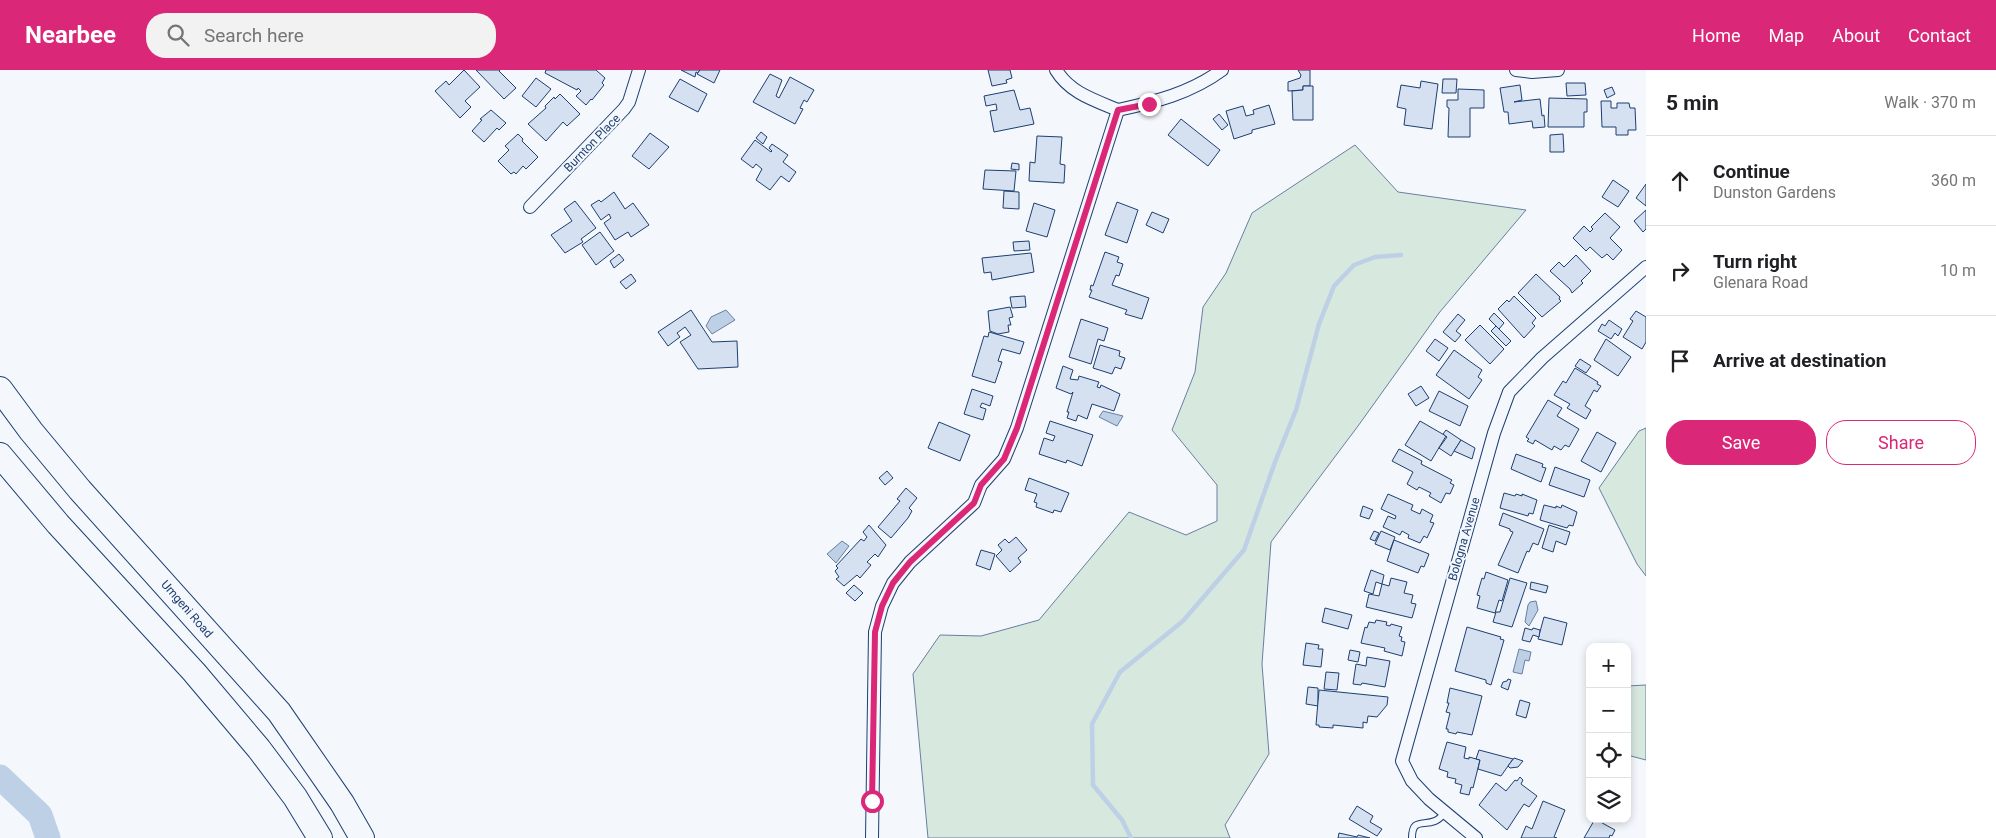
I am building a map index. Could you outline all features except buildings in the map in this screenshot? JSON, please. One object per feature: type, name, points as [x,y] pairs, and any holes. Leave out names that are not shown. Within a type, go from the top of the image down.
[{"type":"highway","name":"Umgeni Road","points":[[0,389],[31,431],[80,490],[279,712],[342,803],[362,838]]},
{"type":"highway","points":[[0,456],[58,524],[194,672],[259,749],[295,797],[320,838]]},
{"type":"street","name":"Burnton Place","points":[[530,207],[624,109],[629,102],[639,70]]},
{"type":"street","points":[[1056,70],[1063,82],[1079,93],[1118,110],[1149,104],[1189,91],[1222,70]]},
{"type":"street","points":[[1516,70],[1532,72],[1558,70]]},
{"type":"street","points":[[872,838],[875,632],[882,606],[893,583],[910,562],[974,503],[981,485],[1004,459],[1017,428],[1118,110]]},
{"type":"street","name":"Bologna Avenue","points":[[1476,838],[1429,799],[1412,781],[1402,761],[1494,433],[1509,392],[1542,358],[1646,267]]},
{"type":"lane","points":[[1412,838],[1412,828],[1416,825],[1433,822],[1439,819],[1445,812]]},
{"type":"shaded area","points":[[1355,145],[1398,192],[1526,210],[1439,313],[1358,426],[1271,542],[1262,664],[1269,754],[1225,825],[1230,838],[928,838],[913,674],[940,635],[981,636],[1039,620],[1129,512],[1186,535],[1217,521],[1217,485],[1172,430],[1195,372],[1203,307],[1226,273],[1252,213]]},
{"type":"shaded area","points":[[1646,428],[1646,576],[1637,564],[1599,488],[1639,431]]},
{"type":"shaded area","points":[[1646,685],[1646,760],[1631,756],[1631,686]]},
{"type":"water","points":[[726,310],[735,320],[712,334],[706,326],[711,317]]},
{"type":"water","points":[[1103,411],[1123,416],[1117,426],[1099,417]]},
{"type":"water","points":[[842,541],[849,546],[836,563],[827,554]]},
{"type":"water","points":[[1536,601],[1538,610],[1529,626],[1525,622],[1528,605],[1530,602]]},
{"type":"water","points":[[1519,649],[1531,652],[1529,661],[1525,660],[1522,674],[1513,672]]},
{"type":"waterway","points":[[1131,838],[1122,820],[1093,785],[1092,724],[1120,672],[1183,621],[1244,550],[1275,462],[1296,410],[1319,324],[1334,286],[1354,265],[1375,257],[1401,255]]},
{"type":"waterway","points":[[0,777],[40,815],[48,838]]},
{"type":"route","points":[[872,801],[875,632],[882,606],[893,583],[910,562],[974,503],[981,485],[1004,459],[1017,428],[1118,110],[1149,104]]}]
